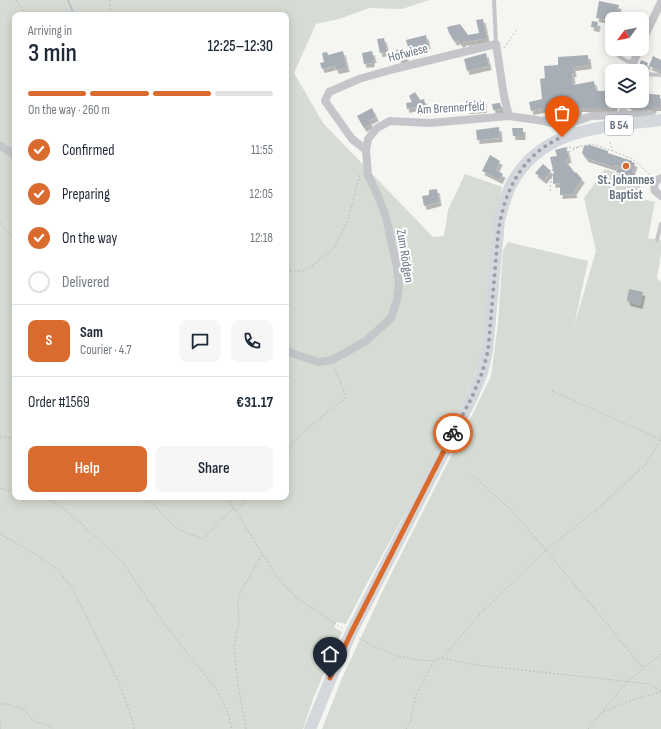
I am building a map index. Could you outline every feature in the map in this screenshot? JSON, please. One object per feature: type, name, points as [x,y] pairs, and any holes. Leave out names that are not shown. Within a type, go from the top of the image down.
[{"type":"main road","name":"B 54","points":[[310,729],[330,678],[351,633],[472,397],[482,373],[488,351],[499,221],[504,201],[510,186],[516,176],[532,157],[555,141],[576,132],[598,127],[659,120]]},
{"type":"street","points":[[649,27],[661,2]]},
{"type":"street","points":[[496,44],[504,96],[510,116]]},
{"type":"street","name":"Hofwiese","points":[[366,150],[352,139],[325,101],[329,92],[359,79],[496,44]]},
{"type":"street","points":[[633,63],[636,56]]},
{"type":"street","points":[[623,108],[623,114]]},
{"type":"street","points":[[564,126],[591,116],[650,114],[659,120]]},
{"type":"street","name":"Am Brennerfeld","points":[[364,173],[368,139],[377,128],[390,121],[430,123],[510,116],[544,121],[564,126],[576,132]]},
{"type":"street","points":[[0,146],[12,153]]},
{"type":"street","name":"Zum Rödgen","points":[[289,352],[318,362],[332,360],[366,341],[391,318],[397,300],[399,286],[397,268],[386,217],[364,173]]},
{"type":"street","points":[[658,180],[654,185],[655,191],[661,196]]},
{"type":"lane","points":[[494,0],[496,44]]},
{"type":"lane","points":[[618,56],[625,61],[633,63]]},
{"type":"lane","points":[[649,74],[661,75]]},
{"type":"lane","points":[[657,240],[661,224]]},
{"type":"path","points":[[16,0],[25,12]]},
{"type":"path","points":[[110,0],[110,12]]},
{"type":"path","points":[[498,64],[502,52],[518,28]]},
{"type":"path","points":[[610,142],[613,151]]},
{"type":"path","points":[[573,148],[592,144],[613,151],[633,159],[658,180]]},
{"type":"path","points":[[568,152],[582,145]]},
{"type":"path","points":[[550,191],[553,165],[570,161],[567,146]]},
{"type":"path","points":[[289,271],[305,271],[333,249],[348,220],[364,173]]},
{"type":"path","points":[[0,223],[12,237]]},
{"type":"path","points":[[289,449],[305,430],[346,398],[332,360]]},
{"type":"path","points":[[442,658],[480,614],[546,550],[596,510],[646,464],[661,439],[552,391]]},
{"type":"path","points":[[0,437],[12,438]]},
{"type":"path","points":[[471,474],[512,511],[643,668]]},
{"type":"path","points":[[0,488],[12,491]]},
{"type":"path","points":[[48,500],[63,508],[121,560],[163,622],[217,690],[228,713],[232,729]]},
{"type":"path","points":[[151,500],[177,529],[203,539],[234,508]]},
{"type":"path","points":[[229,500],[277,578],[297,598],[377,648],[397,656],[433,661],[442,658],[477,665],[649,684],[661,691]]},
{"type":"path","points":[[237,511],[246,500]]},
{"type":"path","points":[[0,534],[27,548],[58,569],[73,588],[124,696],[134,724],[134,729]]},
{"type":"path","points":[[246,729],[238,684],[234,646],[239,624],[238,596],[262,553]]},
{"type":"path","points":[[588,729],[627,682],[661,654]]},
{"type":"path","points":[[406,729],[410,723],[415,698],[433,661]]},
{"type":"path","points":[[603,712],[635,699],[661,691]]},
{"type":"path","points":[[0,704],[6,704],[24,709],[28,715],[36,721],[50,726],[52,729]]},
{"type":"path","points":[[0,720],[0,729]]},
{"type":"shaded area","points":[[0,0],[429,0],[402,9],[369,8],[339,19],[316,24],[294,73],[323,123],[433,237],[444,236],[448,210],[465,174],[502,187],[492,233],[481,354],[478,365],[466,396],[434,459],[346,624],[337,622],[334,627],[342,632],[313,699],[303,729],[0,729]]},
{"type":"shaded area","points":[[605,169],[639,181],[642,199],[655,202],[648,238],[661,240],[661,254],[657,278],[661,282],[661,729],[322,729],[342,678],[385,586],[491,376],[498,323],[503,250],[508,242],[588,261],[574,326],[596,251],[584,198]]},
{"type":"building","points":[[599,1],[619,5],[617,12],[605,12],[605,19],[596,18]]},
{"type":"building","points":[[483,19],[487,38],[467,42],[465,41],[461,44],[458,40],[455,42],[447,27],[460,24],[468,35],[479,33],[476,20]]},
{"type":"building","points":[[592,21],[598,22],[597,28],[591,27]]},
{"type":"building","points":[[426,35],[428,45],[409,51],[406,40]]},
{"type":"building","points":[[384,38],[387,52],[380,53],[377,39]]},
{"type":"building","points":[[404,49],[406,58],[399,60],[396,50]]},
{"type":"building","points":[[343,51],[347,68],[336,70],[335,66],[322,69],[320,63],[324,62],[322,53],[327,52],[328,55]]},
{"type":"building","points":[[372,51],[374,59],[372,59],[372,63],[364,64],[362,53]]},
{"type":"building","points":[[486,53],[489,66],[467,71],[464,59]]},
{"type":"building","points":[[588,55],[589,65],[573,67],[573,85],[594,81],[596,91],[605,91],[605,108],[579,108],[580,114],[561,120],[556,106],[531,111],[529,102],[542,99],[540,79],[545,78],[544,66],[558,65],[558,57]]},
{"type":"building","points":[[653,56],[661,60],[661,71],[649,66]]},
{"type":"building","points":[[641,60],[648,63],[648,64],[640,64]]},
{"type":"building","points":[[415,92],[420,100],[424,99],[426,107],[418,112],[415,107],[407,109],[406,103],[412,102],[409,96]]},
{"type":"building","points":[[649,94],[660,95],[660,107],[654,107],[654,109],[629,109],[649,108]]},
{"type":"building","points":[[484,100],[484,109],[467,110],[466,101]]},
{"type":"building","points":[[500,103],[502,109],[493,110],[492,104]]},
{"type":"building","points":[[372,108],[376,117],[369,121],[371,124],[364,128],[357,116]]},
{"type":"building","points":[[499,127],[500,138],[477,140],[476,130]]},
{"type":"building","points":[[512,128],[523,128],[523,136],[513,136]]},
{"type":"building","points":[[590,145],[635,163],[632,172],[635,173],[634,178],[616,172],[618,168],[625,169],[586,158],[582,153],[584,146]]},
{"type":"building","points":[[566,147],[569,159],[565,160],[575,173],[576,172],[582,179],[574,191],[575,194],[560,195],[560,183],[553,184],[553,173],[554,174],[550,157],[557,156],[555,150]]},
{"type":"building","points":[[490,155],[500,161],[496,170],[503,174],[500,180],[482,171]]},
{"type":"building","points":[[543,164],[551,171],[544,180],[535,173]]},
{"type":"building","points":[[437,189],[439,202],[424,206],[422,196],[429,195],[429,190]]},
{"type":"building","points":[[629,289],[643,292],[640,305],[628,302],[627,299]]},
{"type":"waterway","points":[[68,0],[73,12]]},
{"type":"way so far","points":[[453,433],[472,397],[482,373],[488,351],[499,221],[504,201],[516,176],[532,157],[562,137]]},
{"type":"place","name":"St. Johannes Baptist","points":[[626,166]]},
{"type":"route","points":[[330,678],[351,633],[453,433]]}]
